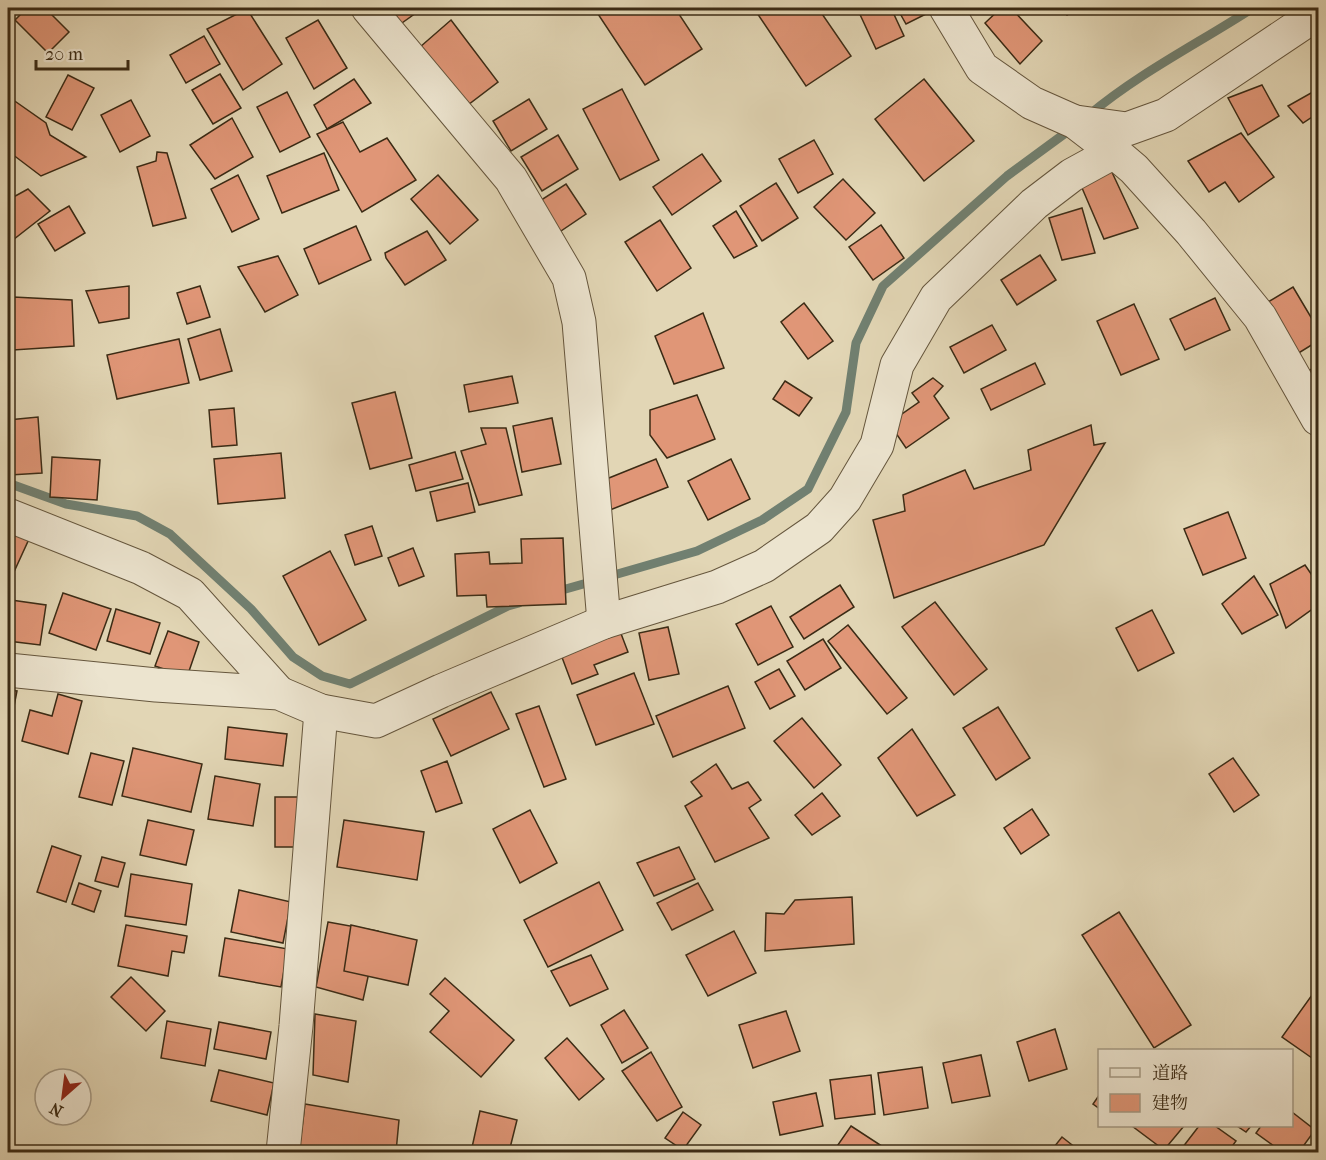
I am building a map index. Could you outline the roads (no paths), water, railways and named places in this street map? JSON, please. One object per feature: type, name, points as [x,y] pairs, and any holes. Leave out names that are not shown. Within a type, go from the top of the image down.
[{"type":"street","points":[[368,8],[511,179],[569,278],[579,322],[604,622]]},
{"type":"street","points":[[946,8],[982,68],[1032,103],[1074,122],[1134,169],[1191,232],[1260,317],[1318,419]]},
{"type":"street","points":[[1074,122],[1126,129],[1166,115],[1318,13]]},
{"type":"street","points":[[8,670],[279,693],[321,711],[376,721],[604,622],[717,587],[764,566],[819,528],[845,499],[877,445],[897,365],[936,298],[1034,204],[1072,175],[1114,152]]},
{"type":"street","points":[[8,515],[141,568],[190,594],[279,693]]},
{"type":"street","points":[[283,1152],[321,711]]},
{"type":"waterway","points":[[1089,115],[1128,85],[1253,8]]},
{"type":"waterway","points":[[607,577],[697,551],[762,520],[808,489],[846,412],[856,343],[883,286],[1007,176],[1071,129]]},
{"type":"waterway","points":[[8,483],[66,504],[137,516],[170,534],[251,609],[293,657],[322,676],[350,684],[508,606],[519,603]]},
{"type":"waterway","points":[[555,592],[594,581]]}]
